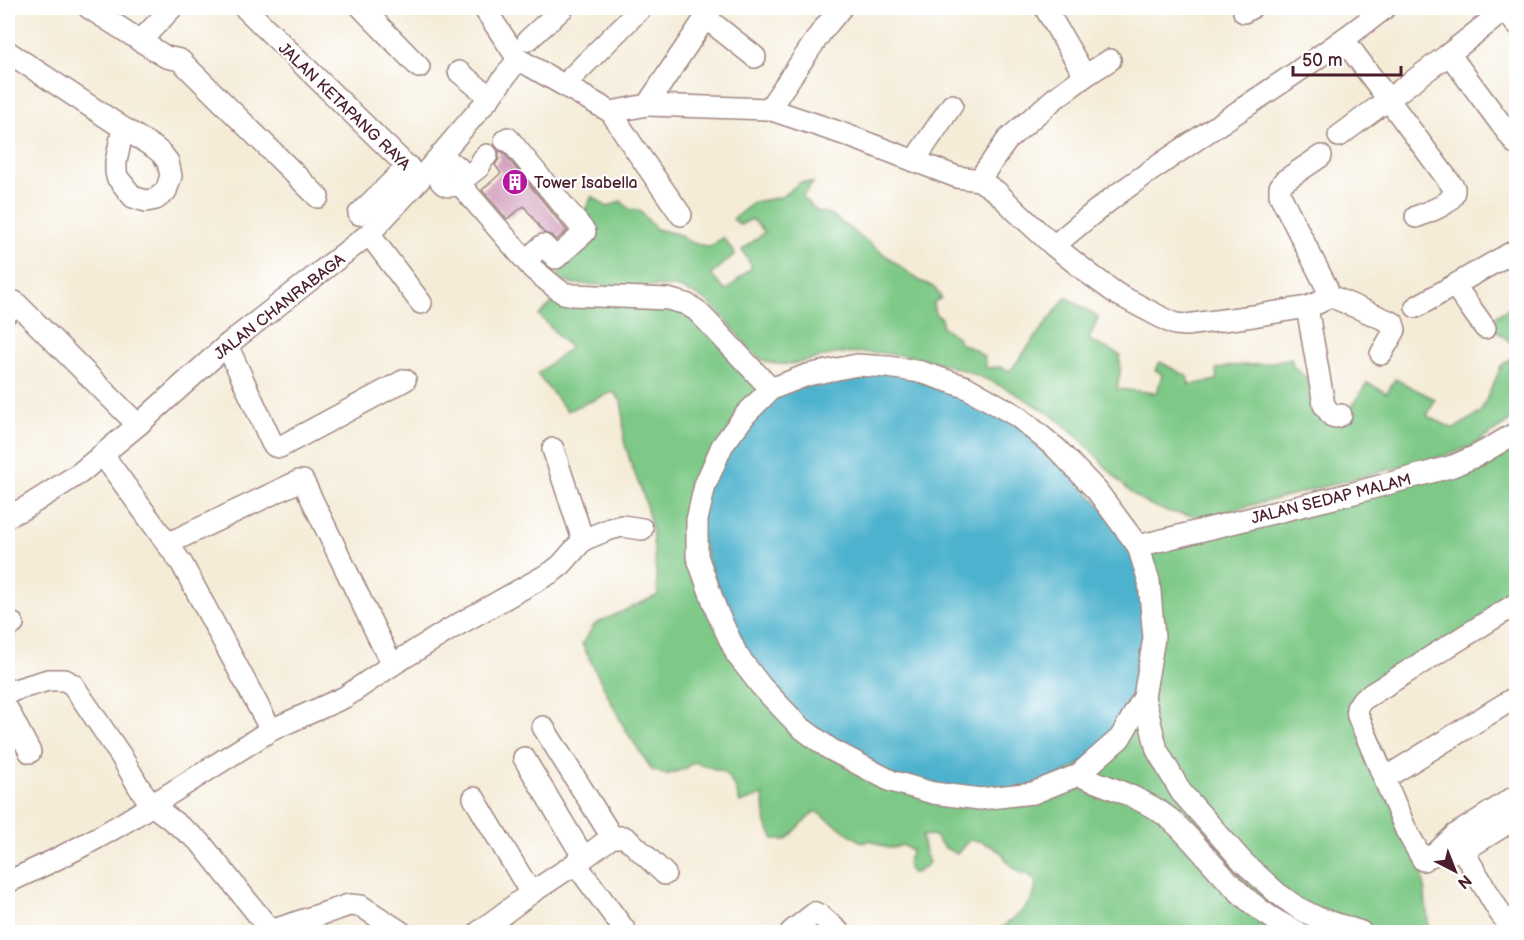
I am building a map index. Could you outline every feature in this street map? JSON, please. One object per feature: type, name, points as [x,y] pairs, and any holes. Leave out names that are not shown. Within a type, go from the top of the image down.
[{"type":"street","points":[[89,8],[147,33],[166,57],[180,60],[318,197]]},
{"type":"street","points":[[147,33],[172,8]]},
{"type":"street","name":"JALAN KETAPANG RAYA","points":[[245,8],[440,176],[544,279],[563,293],[668,298],[686,304],[696,310],[771,389]]},
{"type":"street","points":[[362,8],[419,67]]},
{"type":"street","points":[[484,8],[518,59],[610,112],[681,215]]},
{"type":"street","points":[[528,40],[563,8]]},
{"type":"street","points":[[572,77],[641,8]]},
{"type":"street","points":[[769,109],[822,31],[841,8]]},
{"type":"street","points":[[1054,246],[1115,195],[1344,40],[1385,8]]},
{"type":"street","points":[[1047,11],[1085,76]]},
{"type":"street","points":[[647,105],[709,13],[755,57]]},
{"type":"street","points":[[1339,136],[1449,54],[1510,14]]},
{"type":"street","points":[[1344,40],[1454,188],[1453,196],[1448,202],[1416,217]]},
{"type":"street","points":[[8,52],[123,128]]},
{"type":"street","points":[[1449,54],[1516,144]]},
{"type":"street","name":"JALAN CHANRABAGA","points":[[8,516],[25,508],[80,473],[103,455],[227,345],[440,176],[462,130],[518,59]]},
{"type":"street","points":[[979,180],[1008,139],[1054,99],[1110,60]]},
{"type":"street","points":[[459,72],[490,97]]},
{"type":"street","points":[[610,112],[647,105],[769,109],[842,133],[957,177],[979,180],[997,192],[1054,246],[1117,294],[1175,324],[1186,325],[1307,307],[1320,302],[1328,295]]},
{"type":"street","points":[[914,162],[952,105]]},
{"type":"street","points":[[440,176],[456,147],[462,130]]},
{"type":"street","points":[[506,140],[508,138],[585,232],[556,258],[543,245],[526,260]]},
{"type":"street","points":[[359,214],[440,176],[479,167],[487,155]]},
{"type":"street","points":[[1321,156],[1284,181],[1279,189],[1327,288],[1328,295]]},
{"type":"street","points":[[369,234],[421,303]]},
{"type":"street","points":[[1416,308],[1516,250]]},
{"type":"street","points":[[1455,286],[1485,328]]},
{"type":"street","points":[[1328,295],[1393,323],[1395,330],[1381,354]]},
{"type":"street","points":[[8,312],[15,302],[138,425]]},
{"type":"street","points":[[1307,307],[1324,405],[1330,415],[1336,417],[1341,415]]},
{"type":"street","points":[[227,345],[272,443],[277,447],[405,380]]},
{"type":"street","points":[[857,365],[921,372],[966,387],[1017,416],[1057,449],[1097,491],[1138,546],[1149,581],[1154,638],[1144,697],[1120,738],[1078,775],[1033,793],[980,799],[933,793],[891,781],[830,749],[800,727],[761,686],[737,655],[717,612],[697,556],[697,520],[705,484],[722,446],[746,414],[771,389],[807,375],[857,365]]},
{"type":"street","name":"JALAN SEDAP MALAM","points":[[1138,546],[1453,466],[1478,455],[1516,433]]},
{"type":"street","points":[[553,449],[583,540]]},
{"type":"street","points":[[103,455],[182,564],[270,730]]},
{"type":"street","points":[[167,544],[303,481],[392,665]]},
{"type":"street","points":[[8,882],[81,848],[123,825],[270,730],[345,697],[452,628],[556,569],[583,540],[622,526],[642,529]]},
{"type":"street","points":[[1516,604],[1362,700],[1357,708],[1358,716],[1406,830],[1420,857],[1424,860],[1516,818]]},
{"type":"street","points":[[8,692],[48,680],[64,680],[73,685],[122,756],[152,805],[200,842],[271,932],[349,905],[361,906],[401,933]]},
{"type":"street","points":[[1144,697],[1157,750],[1181,792],[1244,862],[1277,893],[1298,908],[1318,918],[1361,933]]},
{"type":"street","points":[[1385,778],[1516,697]]},
{"type":"street","points":[[8,710],[30,752]]},
{"type":"street","points":[[543,727],[612,837]]},
{"type":"street","points":[[524,758],[579,860],[627,933]]},
{"type":"street","points":[[1078,775],[1133,798],[1167,817],[1248,900],[1270,917],[1298,933]]},
{"type":"street","points":[[1459,843],[1516,796]]},
{"type":"street","points":[[474,798],[531,893]]},
{"type":"street","points":[[479,933],[531,893],[612,837],[624,837],[632,842],[664,874]]},
{"type":"street","points":[[1459,843],[1508,924],[1516,925]]},
{"type":"street","points":[[791,933],[815,914],[821,916],[839,933]]},
{"type":"green space","points":[[801,182],[813,183],[802,197],[817,211],[830,214],[920,281],[935,289],[941,298],[933,303],[935,314],[942,318],[942,326],[957,337],[960,343],[984,357],[986,368],[1000,367],[1010,371],[1066,297],[1098,317],[1089,340],[1120,355],[1117,389],[1157,393],[1162,374],[1155,370],[1160,362],[1187,376],[1189,385],[1217,380],[1216,369],[1264,364],[1291,358],[1293,366],[1309,380],[1344,419],[1367,383],[1387,393],[1395,379],[1435,399],[1427,416],[1454,429],[1480,413],[1502,365],[1516,354],[1516,417],[1472,446],[1450,454],[1210,516],[1180,514],[1150,505],[1133,494],[1080,439],[1047,412],[1011,391],[966,371],[919,358],[870,353],[836,354],[795,363],[775,364],[757,356],[725,319],[697,295],[676,287],[573,284],[557,276],[596,235],[582,217],[592,196],[607,207],[621,201],[629,209],[639,210],[656,229],[677,234],[690,242],[710,247],[723,237],[735,254],[711,275],[726,291],[752,267],[742,250],[765,232],[752,219],[740,225],[733,219],[754,202],[781,197]]},
{"type":"green space","points":[[563,293],[668,299],[771,389],[1138,546],[1354,493],[1516,433],[1516,604],[1362,700],[1421,858],[1429,932],[1003,932],[1000,929],[1030,902],[1036,887],[1035,879],[1027,874],[1021,874],[1002,853],[991,846],[980,841],[969,840],[957,854],[945,848],[933,835],[922,836],[929,863],[916,873],[911,873],[907,863],[912,850],[902,845],[893,848],[886,847],[871,840],[863,843],[815,811],[786,840],[774,839],[766,824],[763,795],[740,803],[735,787],[724,772],[694,762],[684,769],[666,775],[652,770],[625,729],[582,644],[595,624],[658,595],[652,528],[643,494],[624,441],[621,401],[613,392],[567,411],[537,374],[570,348],[539,315]]},
{"type":"green space","points":[[1516,304],[1516,347],[1486,322]]},
{"type":"water","points":[[879,366],[1017,416],[1138,546],[1154,638],[1120,738],[1033,793],[933,793],[830,749],[737,655],[697,520],[705,485],[771,389]]},
{"type":"building","name":"Tower Isabella","points":[[499,151],[503,152],[567,231],[556,240],[544,233],[524,206],[507,219],[482,190],[501,173],[495,165],[499,159]]},
{"type":"place","name":"Tower Isabella","points":[[515,182]]}]
